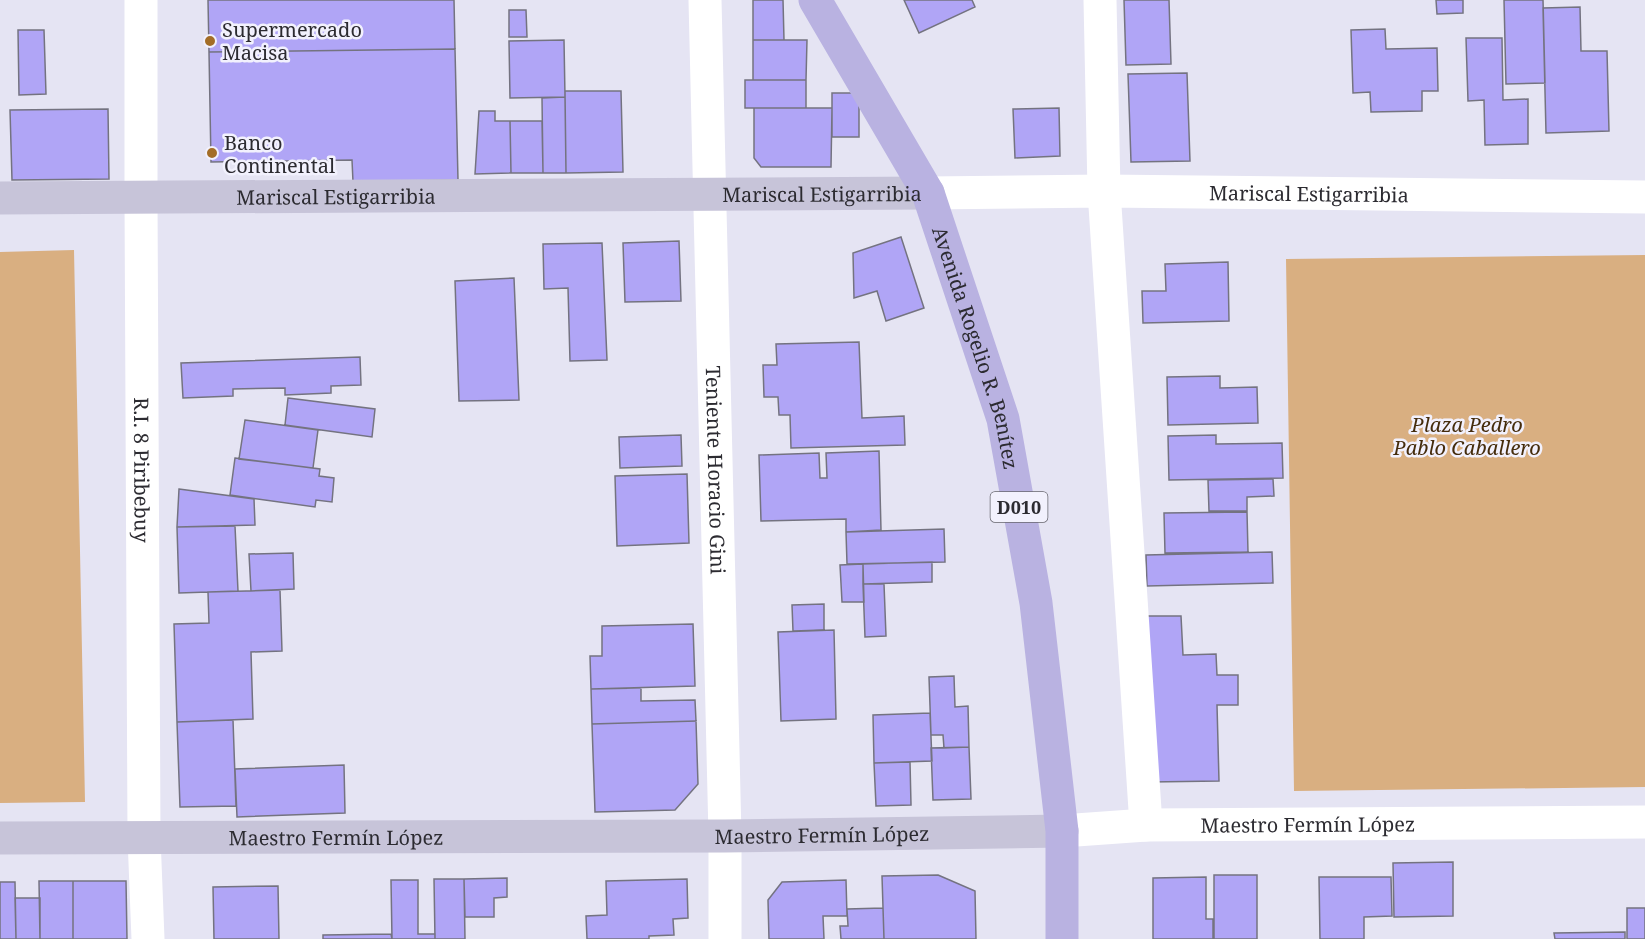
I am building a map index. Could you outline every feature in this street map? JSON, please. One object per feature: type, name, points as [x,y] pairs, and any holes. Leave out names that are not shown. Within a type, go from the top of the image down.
[{"type":"main road","name":"Avenida Rogelio R. Benítez","points":[[815,0],[928,193],[1003,419],[1036,603],[1062,831],[1062,939]]},
{"type":"street","name":"R.I. 8 Piribebuy","points":[[141,0],[144,837],[148,939]]},
{"type":"street","name":"Teniente Horacio Gini","points":[[705,0],[725,836],[725,939]]},
{"type":"street","points":[[1100,0],[1104,191],[1146,825]]},
{"type":"street","name":"Mariscal Estigarribia","points":[[0,198],[1104,191],[1645,197]]},
{"type":"street","name":"Maestro Fermín López","points":[[0,838],[725,836],[1062,831],[1146,825],[1645,822]]},
{"type":"green space","points":[[74,250],[85,802],[0,803],[0,252]]},
{"type":"green space","name":"Plaza Pedro Pablo Caballero","points":[[1645,255],[1645,787],[1294,791],[1286,259]]},
{"type":"building","points":[[208,0],[454,0],[455,49],[209,52]]},
{"type":"building","points":[[753,0],[783,0],[784,40],[753,40]]},
{"type":"building","points":[[904,0],[972,0],[975,7],[919,33]]},
{"type":"building","points":[[1124,0],[1169,0],[1171,64],[1126,65]]},
{"type":"building","points":[[1436,0],[1463,0],[1463,13],[1437,14]]},
{"type":"building","points":[[1504,0],[1543,0],[1545,83],[1506,84]]},
{"type":"building","points":[[1580,7],[1581,51],[1607,51],[1609,131],[1546,133],[1543,8]]},
{"type":"building","points":[[509,10],[526,10],[527,37],[509,37]]},
{"type":"building","points":[[1385,29],[1386,49],[1437,48],[1438,91],[1422,91],[1422,111],[1371,112],[1370,92],[1353,93],[1351,30]]},
{"type":"building","points":[[18,30],[44,30],[46,94],[19,95]]},
{"type":"building","points":[[1466,38],[1502,38],[1503,100],[1528,99],[1528,144],[1485,145],[1484,100],[1468,101]]},
{"type":"building","points":[[564,40],[565,97],[510,98],[509,41]]},
{"type":"building","points":[[753,40],[807,40],[806,80],[753,80]]},
{"type":"building","points":[[455,49],[458,180],[353,182],[352,160],[211,162],[209,52]]},
{"type":"building","points":[[1187,73],[1190,161],[1131,162],[1128,74]]},
{"type":"building","points":[[745,80],[806,80],[806,108],[745,108]]},
{"type":"building","points":[[565,91],[621,91],[623,172],[566,173]]},
{"type":"building","points":[[832,93],[859,93],[859,137],[832,137]]},
{"type":"building","points":[[565,97],[566,173],[543,173],[542,98]]},
{"type":"building","points":[[754,108],[832,108],[831,167],[761,167],[754,158]]},
{"type":"building","points":[[1059,108],[1060,156],[1015,158],[1013,109]]},
{"type":"building","points":[[108,109],[109,179],[12,180],[10,110]]},
{"type":"building","points":[[479,111],[495,111],[495,121],[510,121],[511,173],[475,174]]},
{"type":"building","points":[[510,121],[542,121],[543,173],[511,173]]},
{"type":"building","points":[[901,237],[924,308],[886,321],[877,291],[854,298],[853,253]]},
{"type":"building","points":[[679,241],[681,301],[625,302],[623,243]]},
{"type":"building","points":[[602,243],[607,360],[570,361],[568,288],[544,289],[543,244]]},
{"type":"building","points":[[1228,262],[1229,321],[1143,323],[1142,291],[1166,291],[1165,264]]},
{"type":"building","points":[[514,278],[519,400],[459,401],[455,281]]},
{"type":"building","points":[[859,342],[862,418],[904,416],[905,445],[791,448],[790,415],[779,415],[778,397],[764,397],[763,365],[777,365],[776,344]]},
{"type":"building","points":[[360,357],[361,385],[331,386],[331,393],[285,395],[285,388],[233,389],[233,396],[183,398],[181,363]]},
{"type":"building","points":[[1220,376],[1220,388],[1257,387],[1258,423],[1168,425],[1167,377]]},
{"type":"building","points":[[288,398],[375,409],[372,437],[285,425]]},
{"type":"building","points":[[245,420],[318,430],[313,468],[239,459]]},
{"type":"building","points":[[681,435],[682,466],[620,468],[619,437]]},
{"type":"building","points":[[1216,435],[1216,444],[1282,443],[1283,478],[1169,480],[1168,436]]},
{"type":"building","points":[[879,451],[881,530],[846,532],[846,519],[761,521],[759,455],[819,453],[820,478],[827,478],[826,453]]},
{"type":"building","points":[[235,458],[320,469],[319,476],[334,478],[332,502],[316,500],[315,507],[230,495]]},
{"type":"building","points":[[687,474],[689,543],[617,546],[615,476]]},
{"type":"building","points":[[1273,479],[1274,496],[1247,497],[1247,511],[1209,511],[1208,480]]},
{"type":"building","points":[[179,489],[254,499],[255,525],[177,527]]},
{"type":"building","points":[[1247,512],[1248,552],[1165,553],[1164,513]]},
{"type":"building","points":[[235,526],[238,591],[179,593],[177,527]]},
{"type":"building","points":[[944,529],[945,562],[847,564],[846,532]]},
{"type":"building","points":[[1272,552],[1273,583],[1147,586],[1146,555]]},
{"type":"building","points":[[293,553],[294,589],[251,591],[249,554]]},
{"type":"building","points":[[932,562],[932,582],[863,584],[863,564]]},
{"type":"building","points":[[863,564],[864,602],[842,602],[840,565]]},
{"type":"building","points":[[863,584],[884,584],[886,636],[865,637]]},
{"type":"building","points":[[280,590],[282,651],[251,652],[253,719],[177,722],[174,624],[209,623],[208,592]]},
{"type":"building","points":[[824,604],[824,630],[793,631],[792,605]]},
{"type":"building","points":[[1146,616],[1181,616],[1183,655],[1216,654],[1217,675],[1238,675],[1238,705],[1217,705],[1219,781],[1150,782]]},
{"type":"building","points":[[693,624],[695,686],[591,689],[590,656],[602,656],[602,626]]},
{"type":"building","points":[[834,630],[836,719],[781,721],[778,632]]},
{"type":"building","points":[[954,676],[955,707],[968,706],[969,747],[944,748],[943,735],[931,735],[929,677]]},
{"type":"building","points":[[641,688],[641,701],[695,700],[696,721],[592,724],[591,689]]},
{"type":"building","points":[[930,713],[932,761],[874,763],[873,715]]},
{"type":"building","points":[[233,720],[236,806],[180,807],[177,722]]},
{"type":"building","points":[[696,721],[698,784],[675,810],[595,812],[592,724]]},
{"type":"building","points":[[969,747],[971,799],[933,800],[931,748]]},
{"type":"building","points":[[910,762],[911,805],[876,806],[874,763]]},
{"type":"building","points":[[344,765],[345,813],[237,817],[235,769]]},
{"type":"building","points":[[1453,862],[1453,916],[1394,917],[1393,863]]},
{"type":"building","points":[[938,875],[975,891],[976,939],[884,939],[882,876]]},
{"type":"building","points":[[1214,875],[1257,875],[1257,939],[1214,939]]},
{"type":"building","points":[[1206,877],[1206,919],[1213,919],[1213,939],[1153,939],[1153,878]]},
{"type":"building","points":[[1319,877],[1391,877],[1392,916],[1364,917],[1364,939],[1320,939]]},
{"type":"building","points":[[507,878],[507,897],[494,898],[494,917],[465,917],[464,879]]},
{"type":"building","points":[[434,879],[464,879],[465,939],[435,939]]},
{"type":"building","points":[[687,879],[688,918],[673,919],[674,935],[649,936],[649,939],[587,939],[586,916],[607,915],[606,881]]},
{"type":"building","points":[[391,880],[418,880],[418,934],[435,934],[435,939],[392,939]]},
{"type":"building","points":[[846,880],[847,916],[823,916],[824,939],[769,939],[768,900],[782,882]]},
{"type":"building","points":[[39,881],[73,881],[73,939],[40,939]]},
{"type":"building","points":[[73,881],[126,881],[127,939],[73,939]]},
{"type":"building","points":[[0,882],[15,882],[16,939],[0,939]]},
{"type":"building","points":[[278,886],[279,939],[214,939],[213,887]]},
{"type":"building","points":[[15,898],[40,898],[40,939],[16,939]]},
{"type":"building","points":[[883,908],[884,939],[841,939],[840,926],[848,926],[847,909]]},
{"type":"building","points":[[1627,908],[1645,908],[1645,939],[1627,939]]},
{"type":"building","points":[[1625,932],[1625,939],[1555,939],[1554,933]]},
{"type":"building","points":[[391,934],[392,939],[323,939],[323,935]]},
{"type":"place","name":"Supermercado Macisa","points":[[210,41]]},
{"type":"place","name":"Banco Continental","points":[[212,153]]}]
